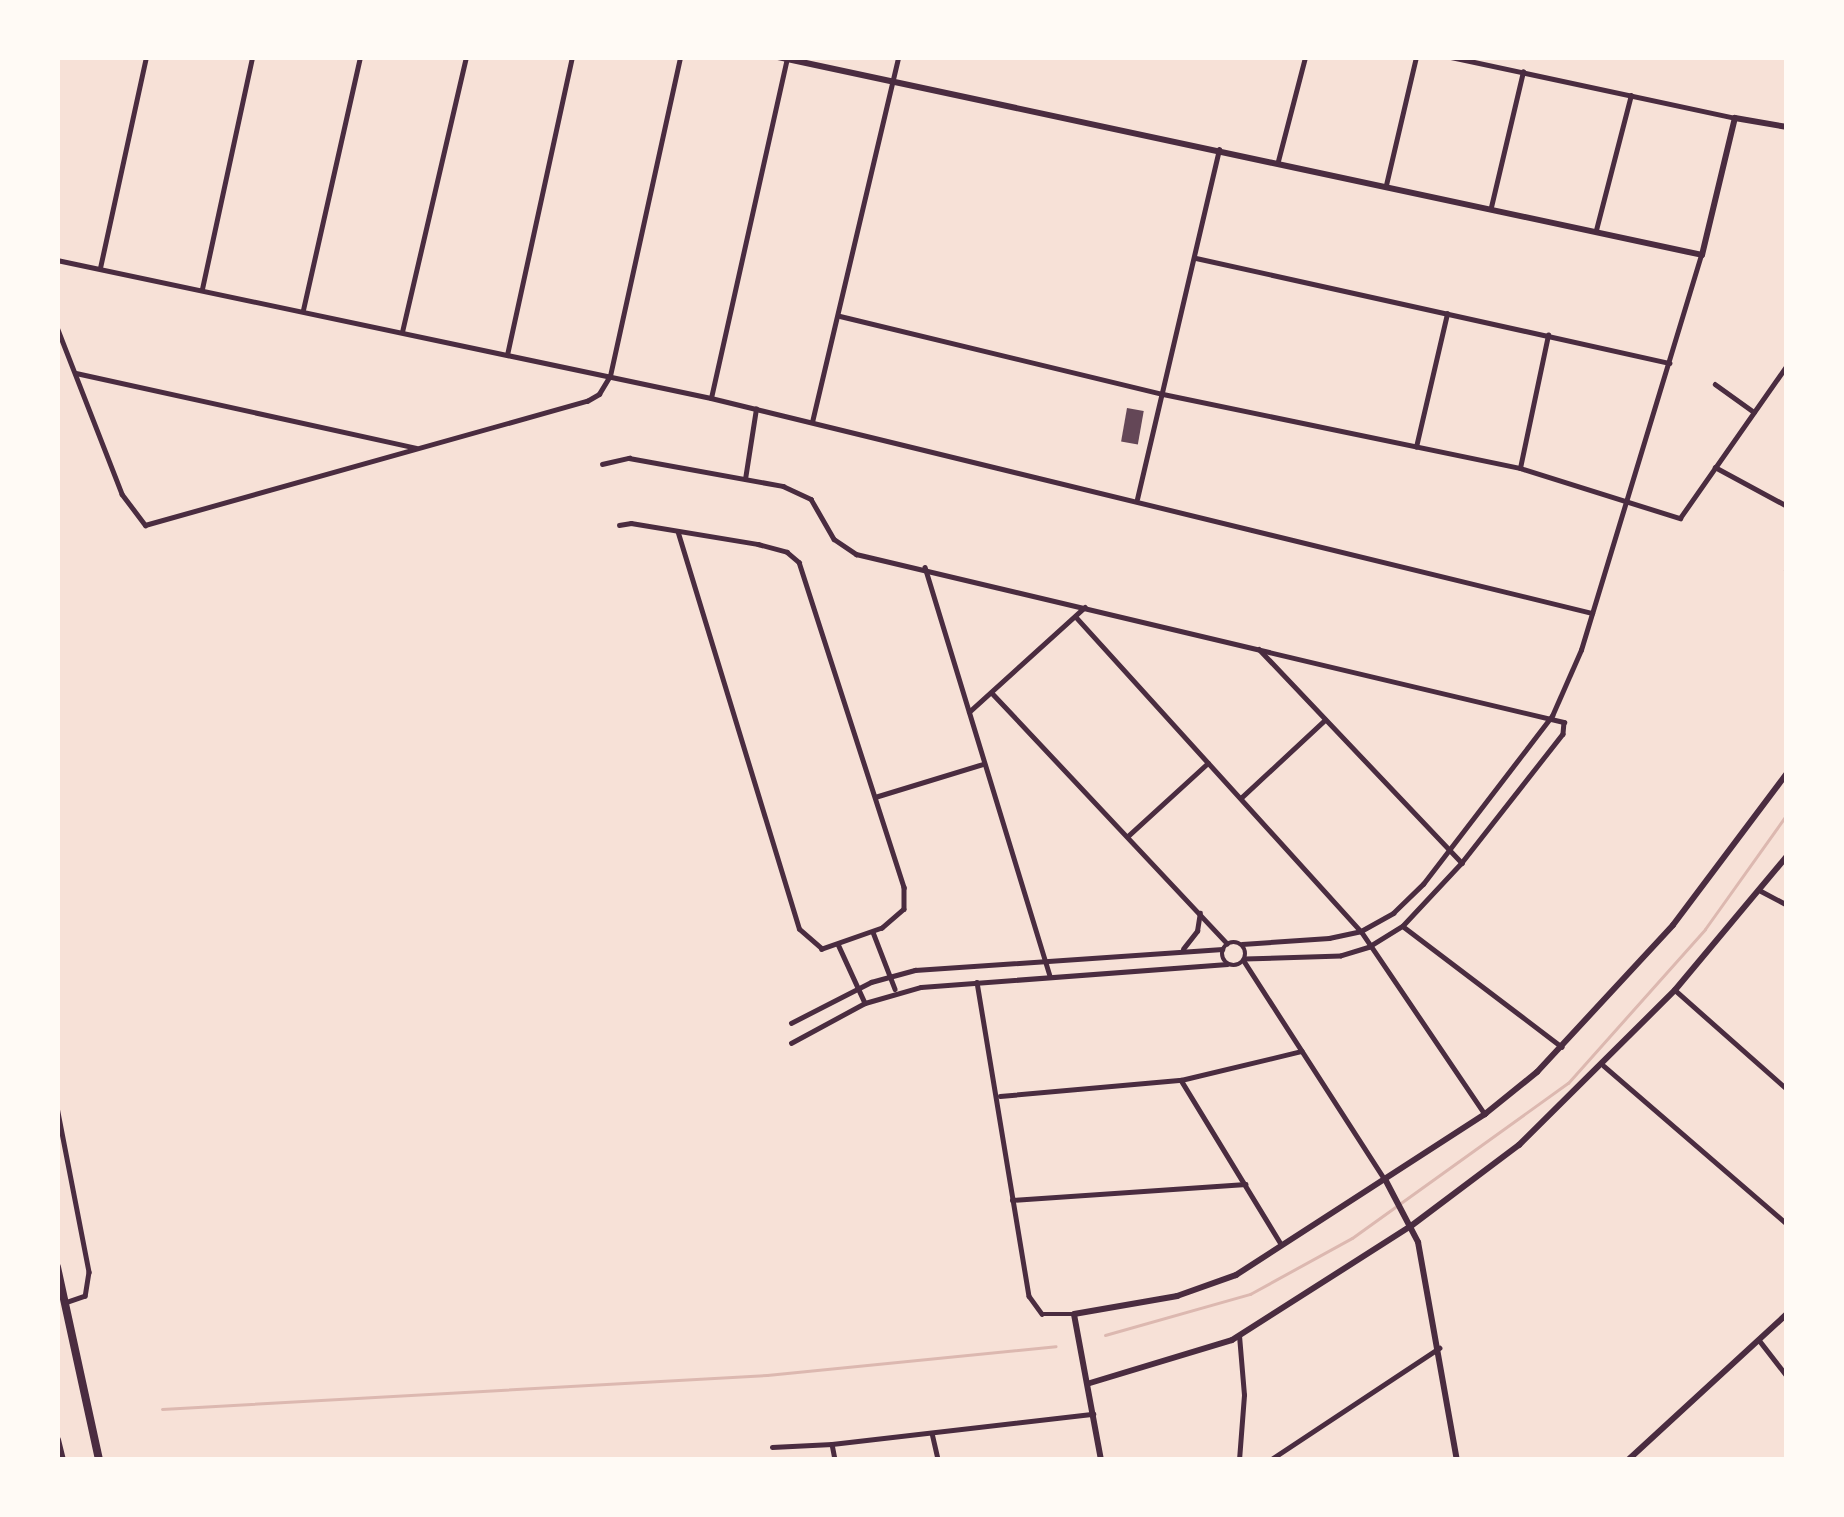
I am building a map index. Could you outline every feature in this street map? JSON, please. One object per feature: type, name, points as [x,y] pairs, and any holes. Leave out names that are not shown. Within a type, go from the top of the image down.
[{"type":"highway","points":[[57,1267],[99,1460]]},
{"type":"highway","points":[[57,1440],[62,1460]]},
{"type":"main road","points":[[782,58],[1491,206],[1702,255],[1735,118],[1787,127]]},
{"type":"main road","points":[[1101,1460],[1074,1314],[1196,1291],[1283,1247],[1387,1183],[1485,1114],[1562,1047],[1673,925],[1787,773]]},
{"type":"main road","points":[[1090,1383],[1239,1336],[1411,1226],[1532,1134],[1604,1066],[1787,856]]},
{"type":"main road","points":[[1387,1183],[1411,1226],[1439,1348],[1457,1460]]},
{"type":"main road","points":[[1628,1460],[1787,1314]]},
{"type":"street","points":[[100,268],[146,57]]},
{"type":"street","points":[[202,289],[252,57]]},
{"type":"street","points":[[303,310],[360,57]]},
{"type":"street","points":[[402,332],[466,57]]},
{"type":"street","points":[[507,355],[572,57]]},
{"type":"street","points":[[57,327],[122,494],[145,525],[577,405],[599,394],[610,376],[680,57]]},
{"type":"street","points":[[812,422],[898,57]]},
{"type":"street","points":[[1277,161],[1305,57]]},
{"type":"street","points":[[1386,185],[1416,57]]},
{"type":"street","points":[[1450,57],[1735,118]]},
{"type":"street","points":[[711,398],[782,58]]},
{"type":"street","points":[[1491,206],[1523,72]]},
{"type":"street","points":[[1596,230],[1631,95]]},
{"type":"street","points":[[1137,499],[1219,149]]},
{"type":"street","points":[[790,1023],[888,976],[1046,957],[1310,941],[1361,931],[1411,897],[1552,716],[1574,671],[1623,499],[1702,255]]},
{"type":"street","points":[[1196,258],[1669,363]]},
{"type":"street","points":[[57,260],[711,398],[1592,613]]},
{"type":"street","points":[[1416,447],[1447,314]]},
{"type":"street","points":[[840,316],[1163,394],[1520,468],[1680,518],[1787,365]]},
{"type":"street","points":[[1520,468],[1548,335]]},
{"type":"street","points":[[76,373],[419,448]]},
{"type":"street","points":[[1714,383],[1754,412]]},
{"type":"street","points":[[745,479],[756,409]]},
{"type":"street","points":[[602,464],[629,458],[806,494],[838,544],[876,560],[925,567],[1564,722],[1565,732],[1462,863],[1403,926],[1370,947],[1341,956],[1050,975],[896,991],[791,1043]]},
{"type":"street","points":[[1715,467],[1787,506]]},
{"type":"street","points":[[619,525],[678,532],[780,549],[802,567],[905,903],[895,920],[873,932],[816,947],[792,912],[678,532]]},
{"type":"street","points":[[925,567],[1050,975]]},
{"type":"street","points":[[969,712],[1085,607]]},
{"type":"street","points":[[1076,616],[1361,931],[1485,1114]]},
{"type":"street","points":[[1259,649],[1462,863]]},
{"type":"street","points":[[993,694],[1200,913],[1225,946],[1227,964]]},
{"type":"street","points":[[1243,797],[1325,720]]},
{"type":"street","points":[[1128,836],[1210,761]]},
{"type":"street","points":[[875,797],[983,764]]},
{"type":"street","points":[[1761,891],[1787,905]]},
{"type":"street","points":[[1183,949],[1197,931],[1200,913]]},
{"type":"street","points":[[1403,926],[1562,1047]]},
{"type":"street","points":[[873,932],[896,991]]},
{"type":"street","points":[[838,944],[865,1003]]},
{"type":"street","points":[[1242,944],[1245,960],[1387,1183]]},
{"type":"street","points":[[977,982],[1032,1305],[1046,1315],[1074,1314]]},
{"type":"street","points":[[1675,990],[1787,1090]]},
{"type":"street","points":[[997,1096],[1181,1080],[1302,1052]]},
{"type":"street","points":[[1604,1066],[1787,1224]]},
{"type":"street","points":[[1181,1080],[1283,1247]]},
{"type":"street","points":[[57,1107],[89,1272],[85,1296],[64,1303]]},
{"type":"street","points":[[1012,1200],[1245,1184]]},
{"type":"street","points":[[1239,1336],[1244,1395],[1239,1460]]},
{"type":"street","points":[[1759,1340],[1787,1376]]},
{"type":"street","points":[[1270,1460],[1439,1348]]},
{"type":"street","points":[[772,1447],[1093,1414]]},
{"type":"street","points":[[932,1433],[938,1460]]},
{"type":"street","points":[[832,1444],[835,1460]]},
{"type":"street","points":[[1638,1451],[1644,1460]]},
{"type":"building","points":[[1127,408],[1144,411],[1138,444],[1121,441]]},
{"type":"waterway","points":[[1105,1335],[1250,1294],[1352,1238],[1568,1083],[1705,929],[1787,814]]},
{"type":"waterway","points":[[162,1409],[767,1375],[1056,1346]]}]
